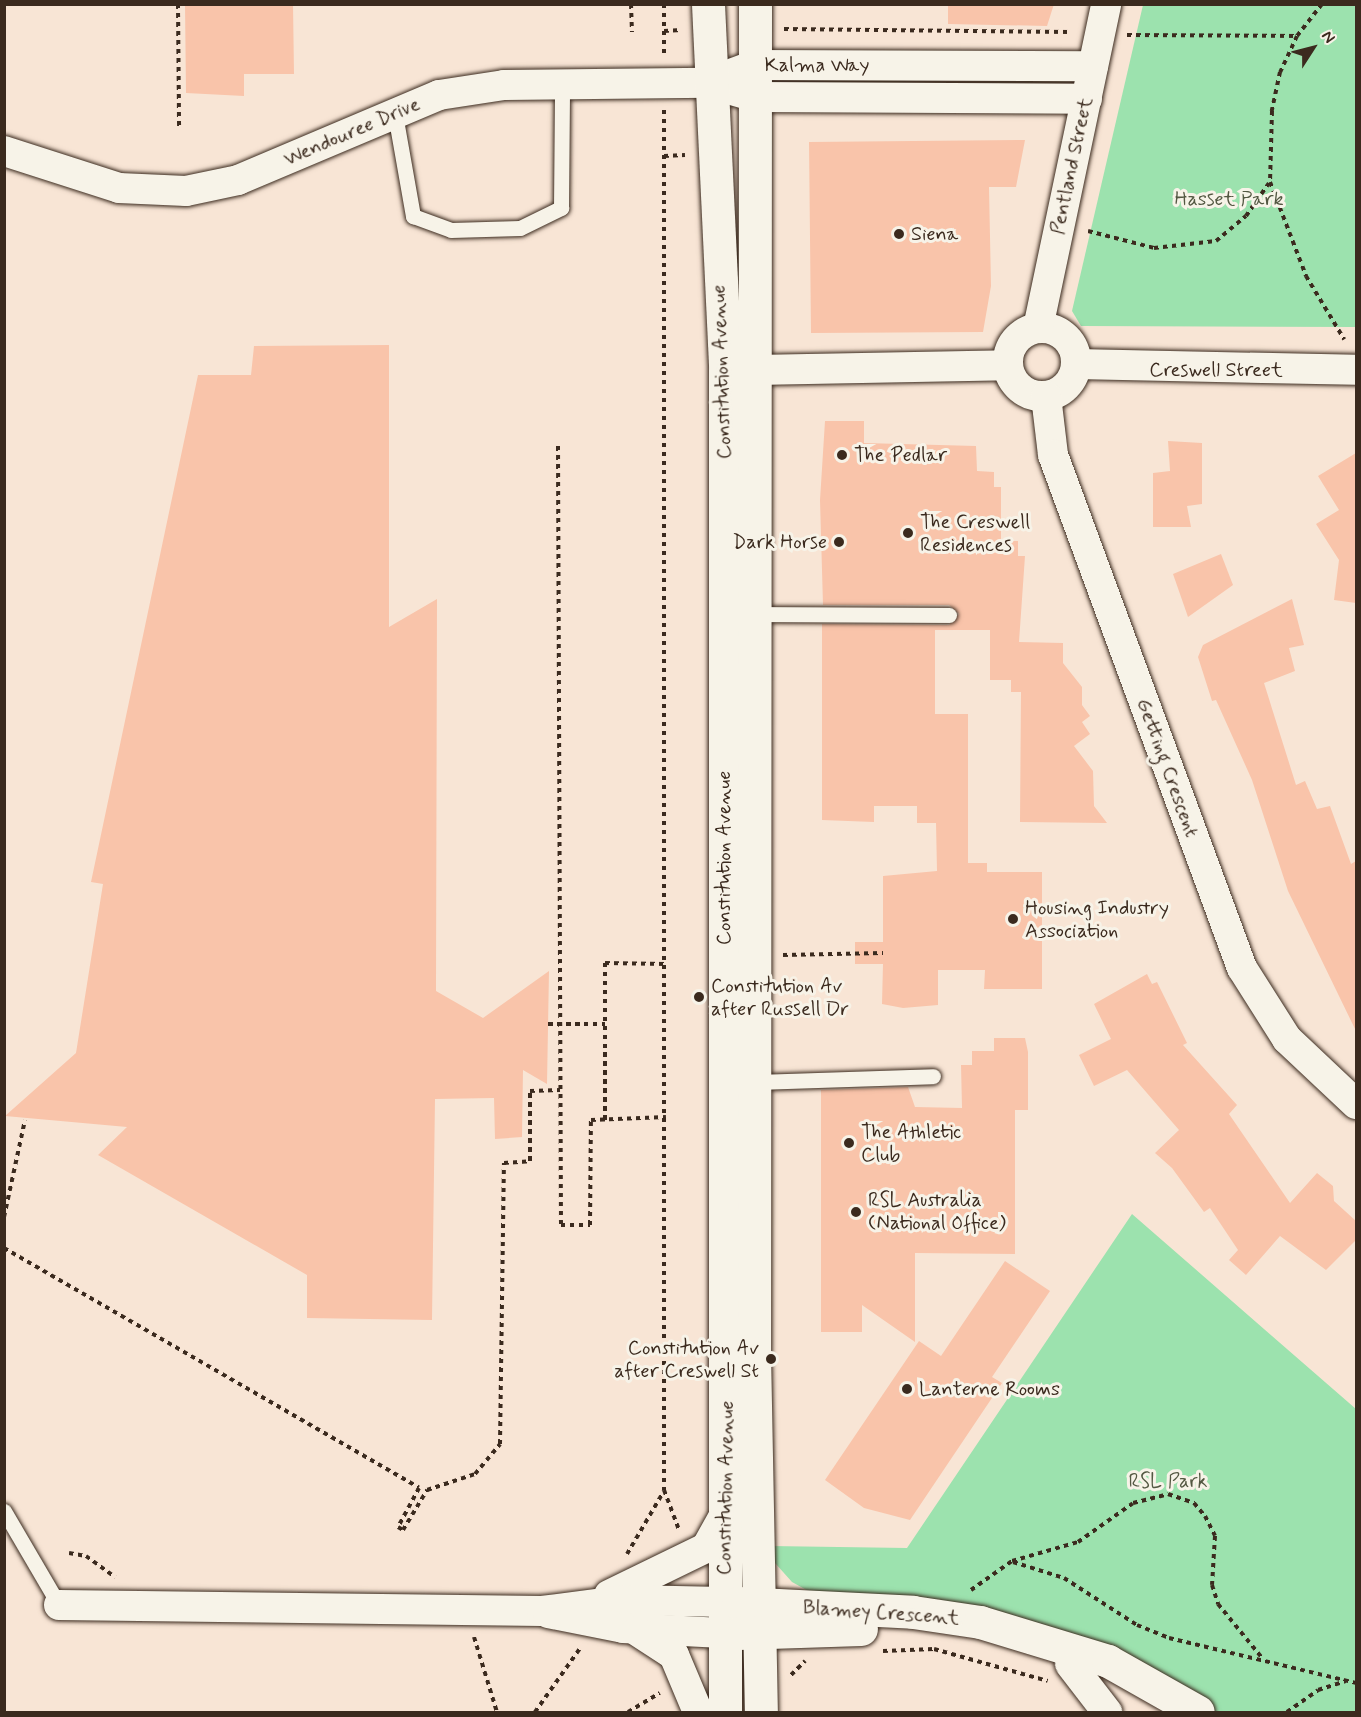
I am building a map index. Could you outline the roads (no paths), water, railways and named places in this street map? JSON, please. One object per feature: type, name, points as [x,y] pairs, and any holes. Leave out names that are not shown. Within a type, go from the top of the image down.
[{"type":"street","name":"Constitution Avenue","points":[[708,4],[708,83],[740,614],[756,1086],[761,1713]]},
{"type":"street","name":"Constitution Avenue","points":[[724,1713],[724,1618],[729,1492],[724,1090],[740,614],[755,370],[755,4]]},
{"type":"street","name":"Pentland Street","points":[[1038,328],[1107,4]]},
{"type":"street","name":"Kalma Way","points":[[708,83],[755,65],[1094,66]]},
{"type":"street","name":"Kalma Way","points":[[708,83],[756,97],[1086,99]]},
{"type":"street","name":"Wendouree Drive","points":[[4,151],[119,188],[186,191],[238,180],[439,95],[504,85],[708,83]]},
{"type":"street","points":[[1038,328],[1066,337],[1076,364],[1070,382],[1046,396],[1017,385],[1008,365],[1019,336],[1038,328]]},
{"type":"street","name":"Creswell Street","points":[[1076,364],[1356,370]]},
{"type":"street","points":[[755,370],[1008,365]]},
{"type":"street","name":"Getting Crescent","points":[[1046,396],[1053,455],[1242,968],[1287,1039],[1356,1104]]},
{"type":"street","points":[[724,1090],[756,1086]]},
{"type":"street","points":[[59,1605],[542,1611],[586,1602],[706,1548],[721,1528],[729,1492]]},
{"type":"street","points":[[586,1602],[724,1618]]},
{"type":"street","points":[[542,1611],[642,1632],[671,1651],[698,1713]]},
{"type":"street","points":[[623,1628],[724,1618]]},
{"type":"street","name":"Blamey Crescent","points":[[724,1618],[981,1622],[1084,1651],[1163,1706]]},
{"type":"street","name":"Blamey Crescent","points":[[759,1618],[926,1628],[1163,1706],[1198,1713]]},
{"type":"street","points":[[1064,1674],[1107,1713]]},
{"type":"lane","points":[[395,114],[413,216],[451,230],[520,228],[561,208],[562,85]]},
{"type":"lane","points":[[740,614],[949,615]]},
{"type":"lane","points":[[756,1086],[933,1076]]},
{"type":"lane","points":[[4,1511],[9,1525],[59,1605]]},
{"type":"place","name":"Siena","points":[[899,234]]},
{"type":"place","name":"The Pedlar","points":[[842,455]]},
{"type":"place","name":"The Creswell Residences","points":[[908,533]]},
{"type":"place","name":"Dark Horse","points":[[839,542]]},
{"type":"place","name":"Housing Industry Association","points":[[1013,919]]},
{"type":"place","name":"Constitution Av after Russell Dr","points":[[699,997]]},
{"type":"place","name":"The Athletic Club","points":[[849,1143]]},
{"type":"place","name":"RSL Australia (National Office)","points":[[856,1212]]},
{"type":"place","name":"Constitution Av after Creswell St","points":[[771,1359]]},
{"type":"place","name":"Lanterne Rooms","points":[[907,1389]]},
{"type":"park label","name":"Hasset Park","points":[[1229,199]]},
{"type":"park label","name":"RSL Park","points":[[1168,1481]]}]
